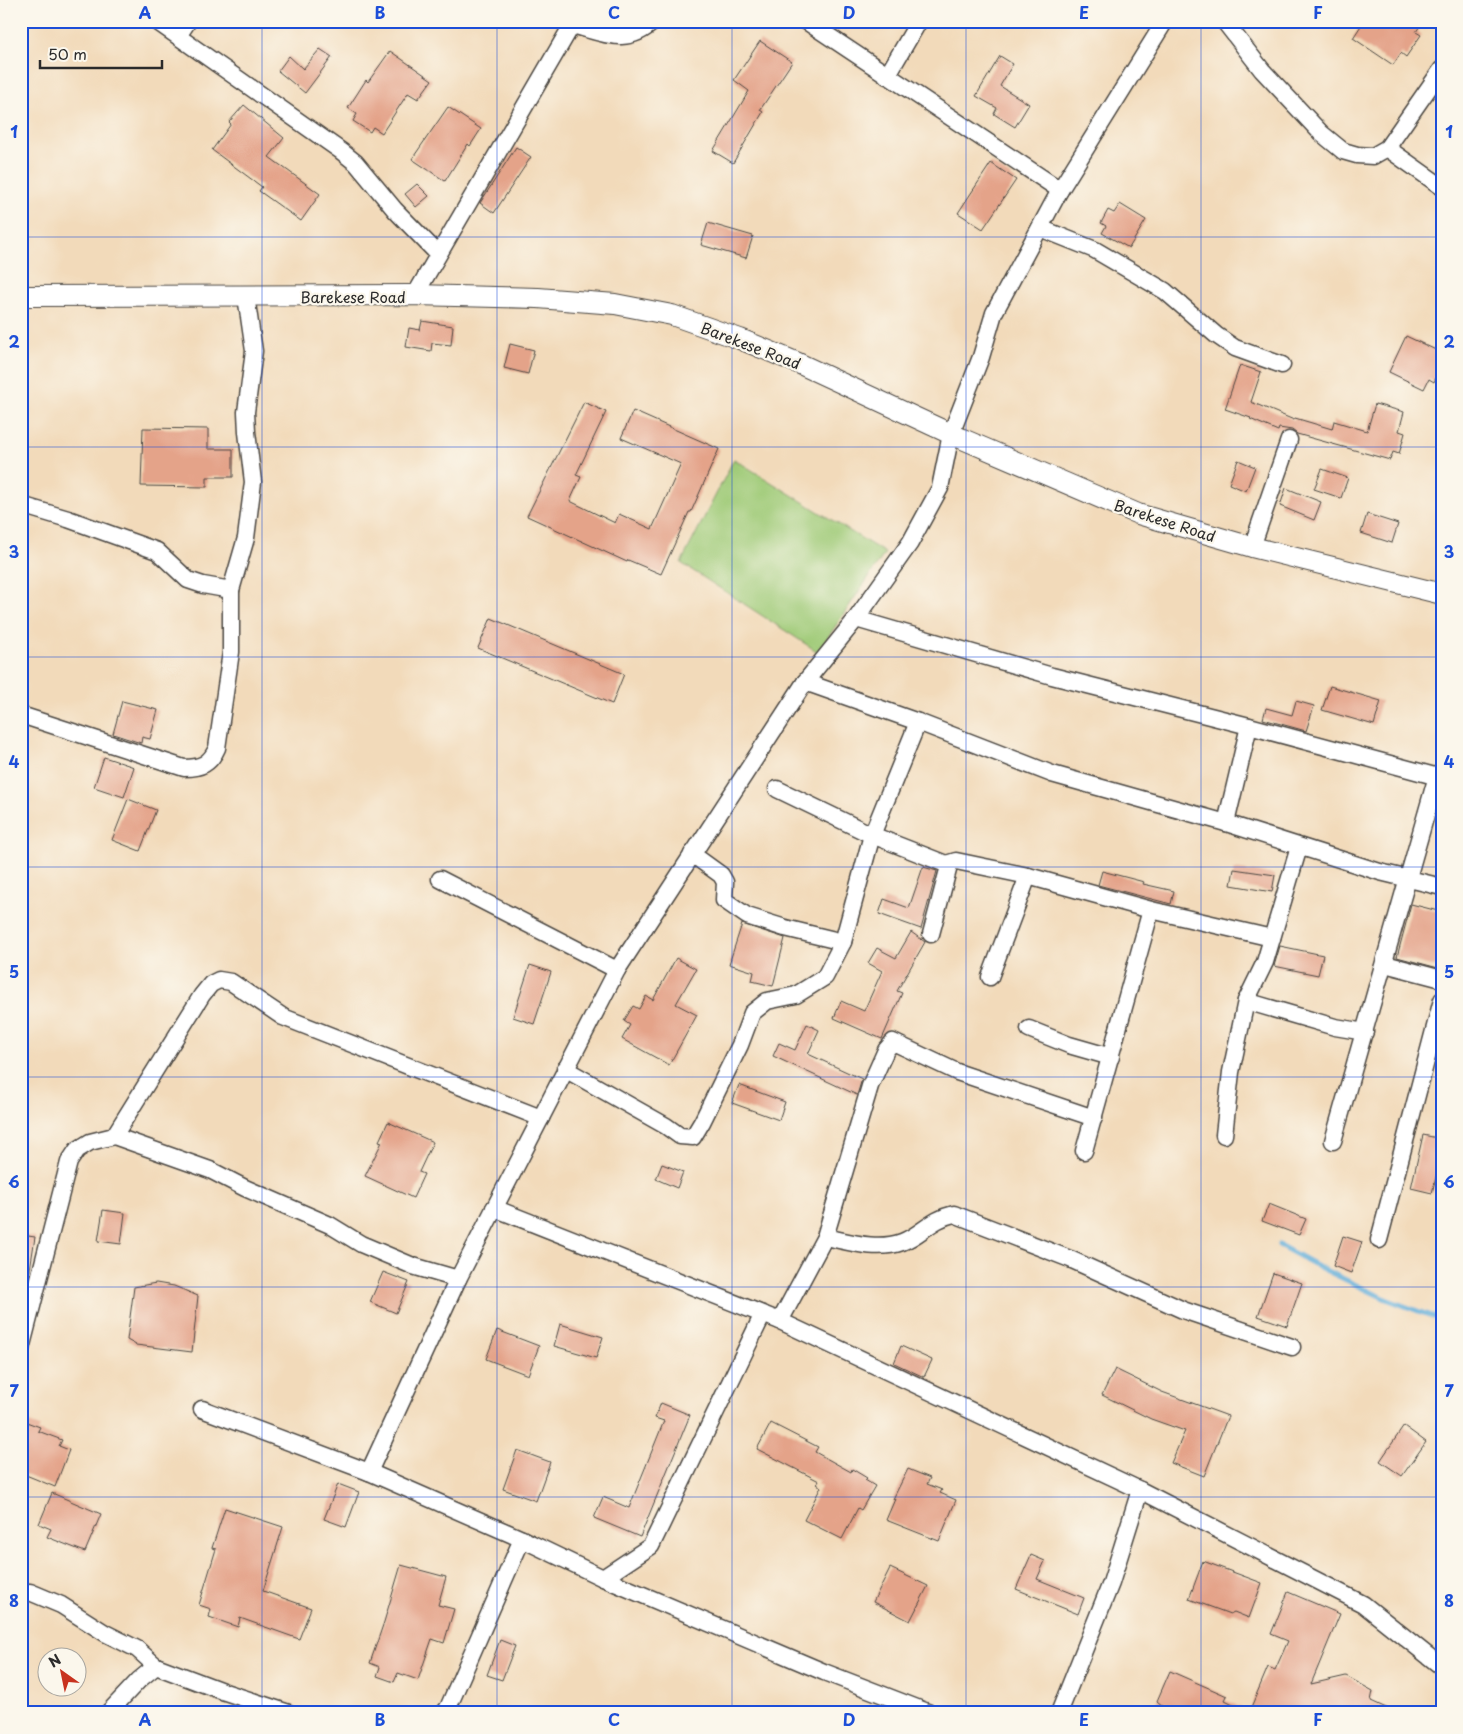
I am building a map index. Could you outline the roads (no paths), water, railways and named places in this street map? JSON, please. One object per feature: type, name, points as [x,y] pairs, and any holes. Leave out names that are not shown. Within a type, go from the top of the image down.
[{"type":"main road","name":"Barekese Road","points":[[21,296],[414,295],[548,299],[615,304],[672,315],[740,339],[798,363],[951,434],[1138,514],[1252,547],[1442,594]]},
{"type":"street","points":[[156,21],[341,151],[361,169],[395,210],[438,254]]},
{"type":"street","points":[[178,36],[188,21]]},
{"type":"street","points":[[414,295],[570,23],[621,38],[638,33],[654,21]]},
{"type":"street","points":[[806,21],[1060,190]]},
{"type":"street","points":[[887,76],[918,21]]},
{"type":"street","points":[[369,1472],[458,1279],[617,970],[805,682],[856,618],[910,543],[940,488],[951,434],[981,357],[994,313],[1060,190],[1165,21]]},
{"type":"street","points":[[1224,21],[1262,70],[1321,133],[1342,151],[1357,155],[1373,156],[1387,148],[1442,70]]},
{"type":"street","points":[[1387,148],[1442,187]]},
{"type":"street","points":[[1040,228],[1095,250],[1165,291],[1216,335],[1235,348],[1282,365]]},
{"type":"street","points":[[21,715],[184,768],[196,768],[204,765],[212,758],[216,748],[231,652],[231,590],[246,538],[253,482],[246,432],[246,412],[254,352],[246,296]]},
{"type":"street","points":[[1252,547],[1289,440]]},
{"type":"street","points":[[21,505],[68,519],[157,551],[188,580],[231,590]]},
{"type":"street","points":[[856,618],[1052,676],[1439,777],[1333,1141]]},
{"type":"street","points":[[805,682],[918,722],[1052,774],[1442,887]]},
{"type":"street","points":[[565,1069],[666,1126],[680,1136],[693,1137],[740,1045],[752,1013],[766,1001],[796,995],[825,977],[843,942],[872,835],[918,722]]},
{"type":"street","points":[[1226,823],[1249,726]]},
{"type":"street","points":[[777,789],[872,835],[946,864],[956,860],[1028,876],[1151,910],[1272,938]]},
{"type":"street","points":[[1224,1135],[1231,1072],[1246,1001],[1265,962],[1299,847]]},
{"type":"street","points":[[692,854],[721,875],[725,882],[724,900],[747,916],[785,928],[843,942]]},
{"type":"street","points":[[931,934],[948,870],[946,864]]},
{"type":"street","points":[[990,977],[1028,876]]},
{"type":"street","points":[[440,879],[617,970]]},
{"type":"street","points":[[1084,1151],[1151,910]]},
{"type":"street","points":[[1385,964],[1442,979]]},
{"type":"street","points":[[114,1136],[202,995],[211,984],[219,980],[231,982],[283,1017],[540,1118]]},
{"type":"street","points":[[1379,1240],[1442,1000]]},
{"type":"street","points":[[1246,1001],[1335,1027],[1365,1032]]},
{"type":"street","points":[[1029,1029],[1069,1045],[1111,1057]]},
{"type":"street","points":[[780,1321],[824,1237],[870,1086],[886,1050],[893,1042],[957,1072],[1094,1118]]},
{"type":"street","points":[[21,1349],[69,1162],[77,1150],[90,1142],[114,1136],[210,1170],[245,1188],[330,1225],[362,1244],[413,1266],[458,1279]]},
{"type":"street","points":[[494,1208],[780,1321],[1140,1490],[1363,1604],[1442,1667]]},
{"type":"street","points":[[824,1237],[876,1246],[903,1242],[940,1217],[954,1214],[1070,1259],[1183,1310],[1292,1347]]},
{"type":"street","points":[[603,1578],[651,1546],[763,1314]]},
{"type":"street","points":[[202,1408],[369,1472],[522,1539],[603,1578],[824,1672],[930,1713]]},
{"type":"street","points":[[1059,1713],[1111,1582],[1140,1490]]},
{"type":"street","points":[[444,1713],[448,1708],[522,1539]]},
{"type":"street","points":[[21,1593],[30,1592],[61,1605],[105,1633],[137,1649],[156,1666],[225,1692],[289,1713]]},
{"type":"street","points":[[108,1713],[139,1680],[156,1666]]},
{"type":"waterway","points":[[1279,1245],[1325,1270],[1386,1299],[1442,1320]]}]
